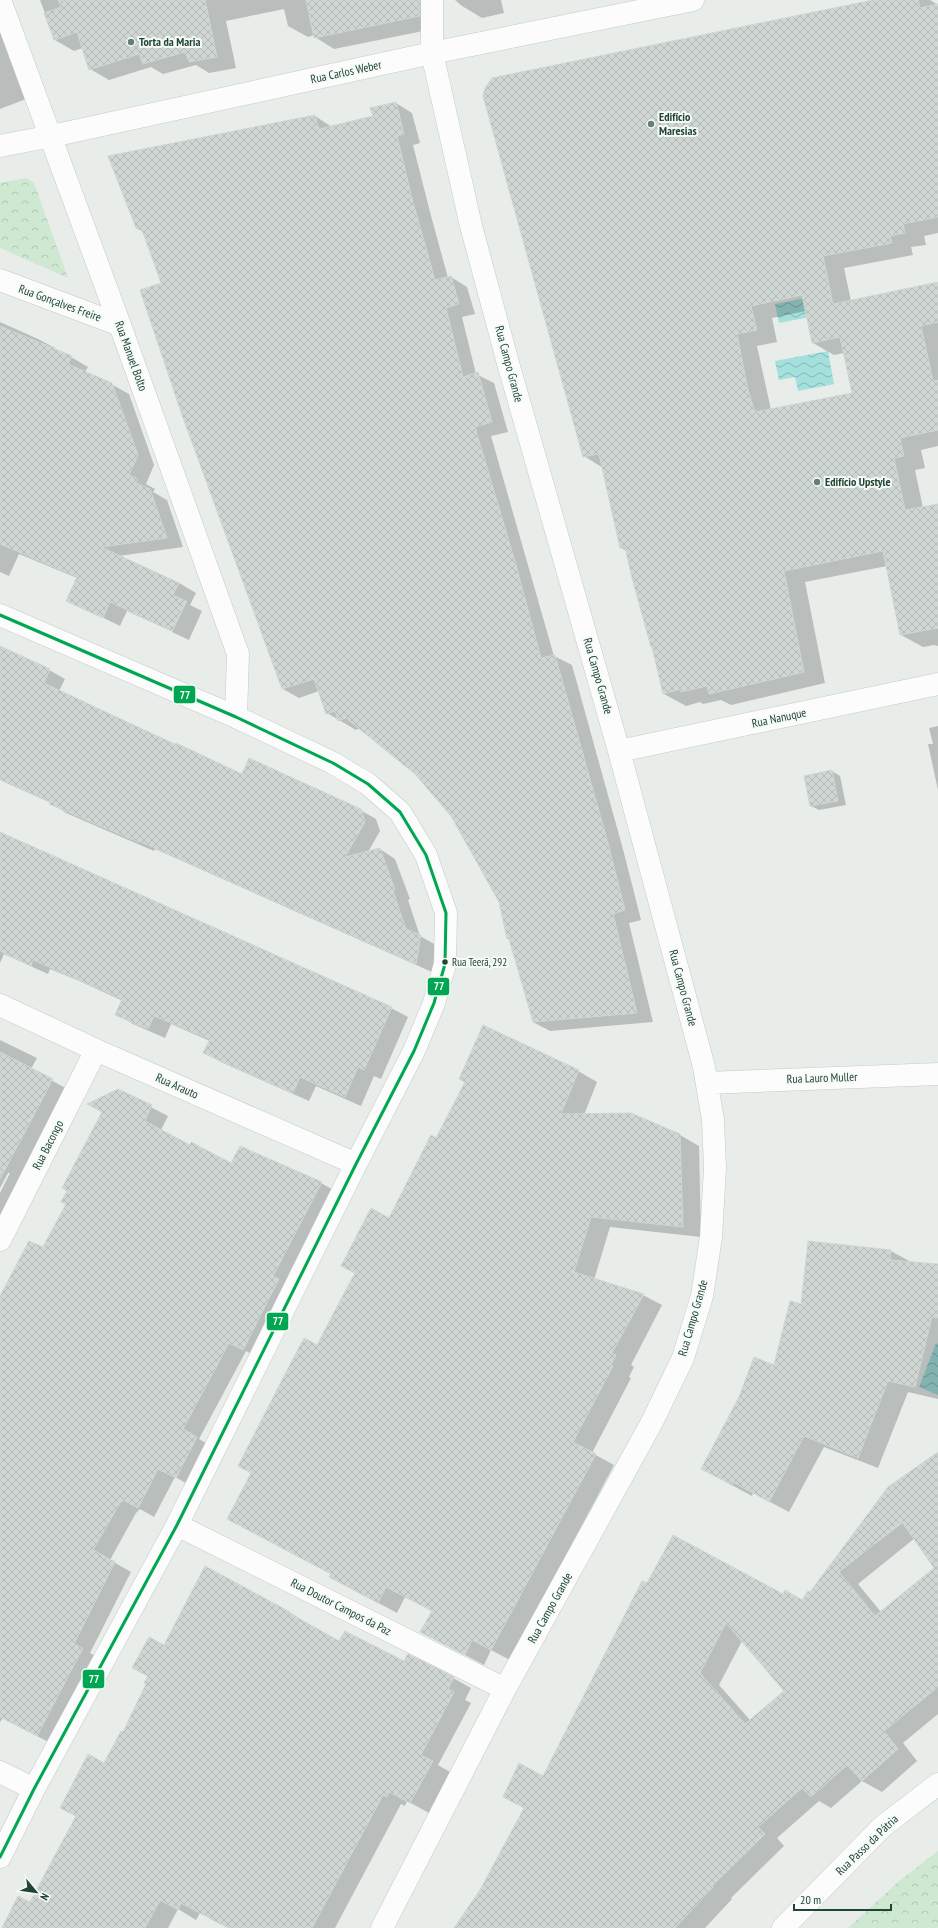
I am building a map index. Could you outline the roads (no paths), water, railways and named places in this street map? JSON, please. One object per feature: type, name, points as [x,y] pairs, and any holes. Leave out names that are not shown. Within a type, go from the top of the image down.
[{"type":"street","name":"Rua Manuel Bolto","points":[[0,0],[52,136],[238,654],[236,717]]},
{"type":"street","name":"Rua Campo Grande","points":[[382,1928],[505,1689],[652,1422],[682,1358],[702,1296],[711,1237],[715,1168],[713,1120],[707,1083],[619,751],[508,363],[472,226],[432,53],[432,0]]},
{"type":"street","name":"Rua Carlos Weber","points":[[0,146],[432,53],[693,0]]},
{"type":"street","name":"Rua Gonçalves Freire","points":[[0,280],[120,325]]},
{"type":"street","points":[[0,615],[236,717],[339,766],[368,784],[400,812],[426,855],[446,912],[445,964],[434,1003],[414,1051],[356,1164],[178,1525],[34,1789],[0,1857]]},
{"type":"street","name":"Rua Nanuque","points":[[619,751],[938,684]]},
{"type":"street","name":"Rua Arauto","points":[[0,1005],[96,1050],[356,1164]]},
{"type":"street","name":"Rua Bacongo","points":[[0,1240],[96,1050]]},
{"type":"street","name":"Rua Lauro Muller","points":[[707,1083],[938,1074]]},
{"type":"street","name":"Rua Doutor Campos da Paz","points":[[178,1525],[505,1689]]},
{"type":"street","points":[[0,1772],[34,1789]]},
{"type":"street","name":"Rua Passo da Pátria","points":[[783,1928],[882,1827],[938,1784]]},
{"type":"water","points":[[821,295],[825,314],[779,323],[775,304]]},
{"type":"water","points":[[828,351],[834,384],[798,391],[795,377],[779,380],[775,361]]},
{"type":"water","points":[[936,1343],[938,1344],[938,1395],[919,1387]]},
{"type":"place","name":"Torta da Maria","points":[[131,42]]},
{"type":"place","name":"Edifício Maresias","points":[[651,124]]},
{"type":"place","name":"Edifício Upstyle","points":[[817,482]]},
{"type":"place","name":"Rua Teerã, 292","points":[[445,962]]}]
